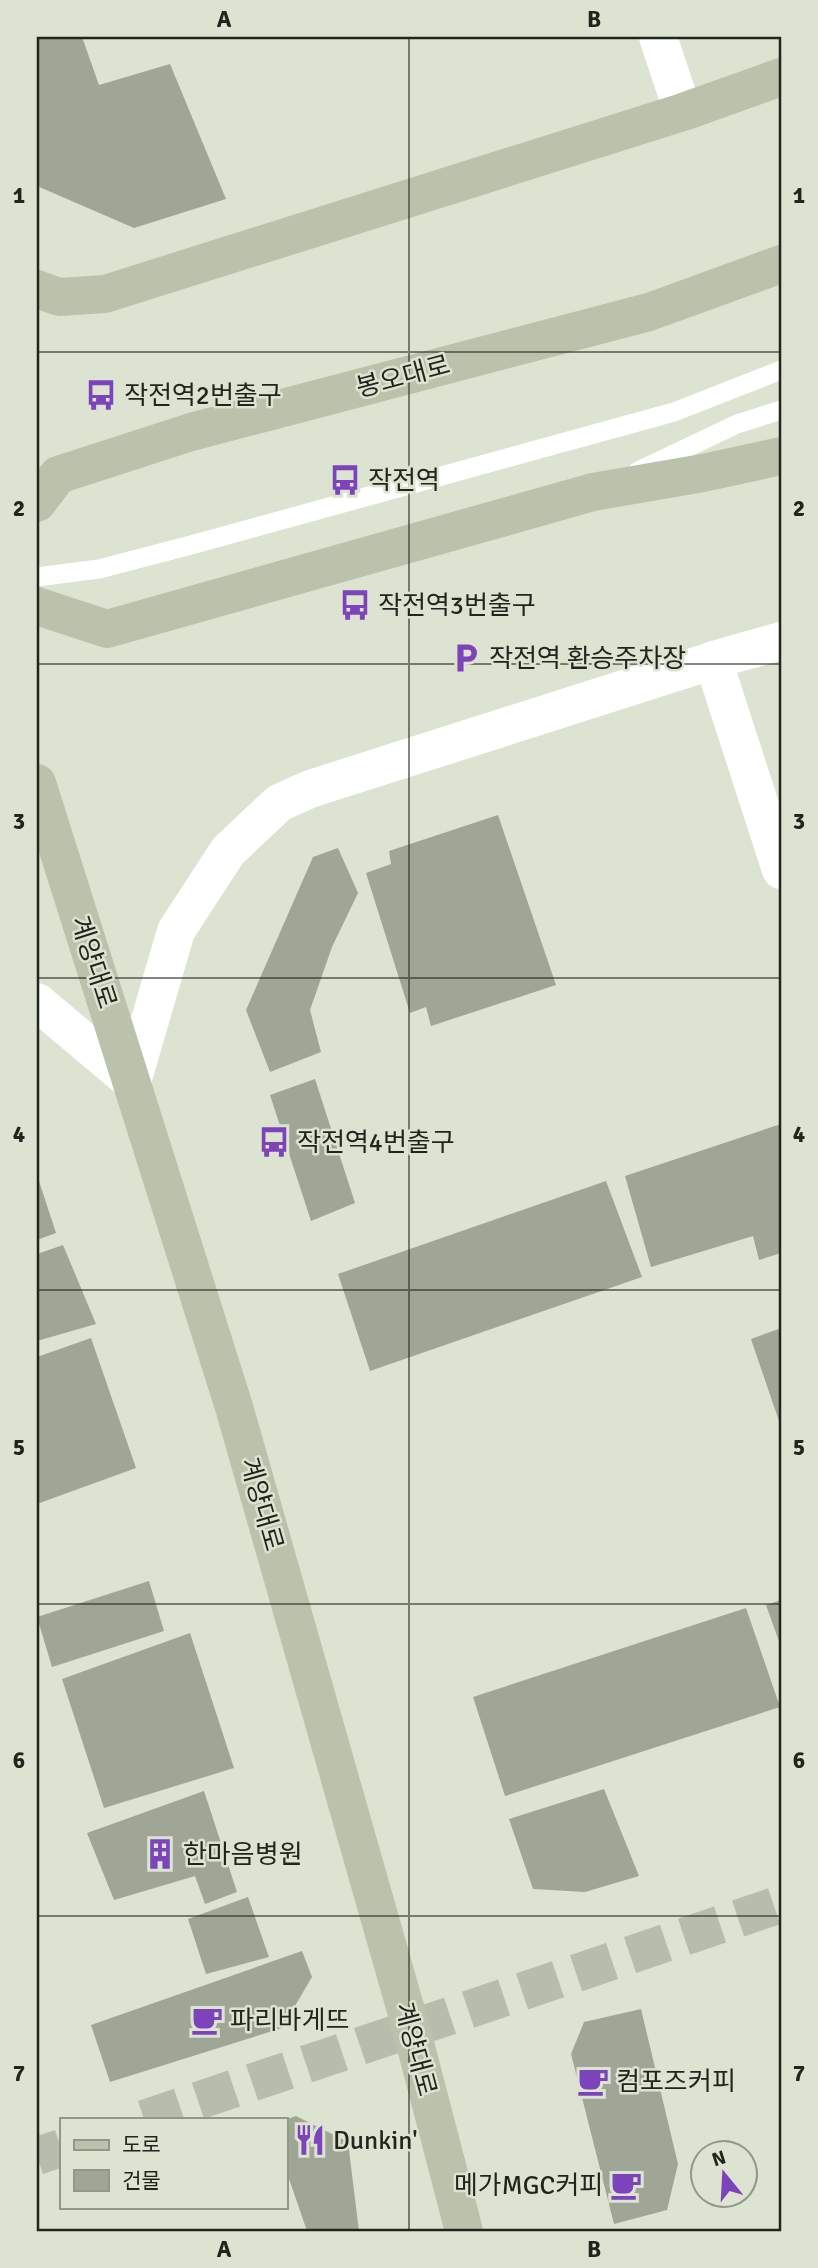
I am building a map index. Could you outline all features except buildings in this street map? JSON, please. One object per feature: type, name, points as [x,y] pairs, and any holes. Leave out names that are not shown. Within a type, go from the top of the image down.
[{"type":"main road","points":[[37,289],[59,298],[105,294],[683,112],[781,77]]},
{"type":"main road","name":"봉오대로","points":[[37,503],[58,475],[179,436],[649,312],[781,264]]},
{"type":"main road","points":[[37,607],[107,629],[593,492],[781,456]]},
{"type":"main road","name":"계양대로","points":[[40,811],[132,1082],[238,1420],[411,2028],[464,2231]]},
{"type":"street","points":[[659,37],[683,112]]},
{"type":"street","points":[[37,1002],[132,1082],[176,931],[228,851],[279,803],[310,789],[713,660],[781,641]]},
{"type":"street","points":[[713,660],[781,870]]},
{"type":"lane","points":[[37,577],[99,569],[674,412],[781,370]]},
{"type":"lane","points":[[593,492],[737,425],[781,410]]},
{"type":"tunnel","points":[[147,2118],[781,1904]]},
{"type":"tunnel","points":[[37,2156],[60,2148]]},
{"type":"place","name":"작전역2번출구","points":[[101,395]]},
{"type":"place","name":"작전역","points":[[345,480]]},
{"type":"place","name":"작전역3번출구","points":[[355,605]]},
{"type":"place","name":"작전역 환승주차장","points":[[466,658]]},
{"type":"place","name":"작전역4번출구","points":[[274,1142]]},
{"type":"place","name":"한마음병원","points":[[160,1854]]},
{"type":"place","name":"파리바게뜨","points":[[207,2020]]},
{"type":"place","name":"컴포즈커피","points":[[593,2081]]},
{"type":"place","name":"Dunkin'","points":[[310,2140]]},
{"type":"place","name":"메가MGC커피","points":[[626,2185]]}]
